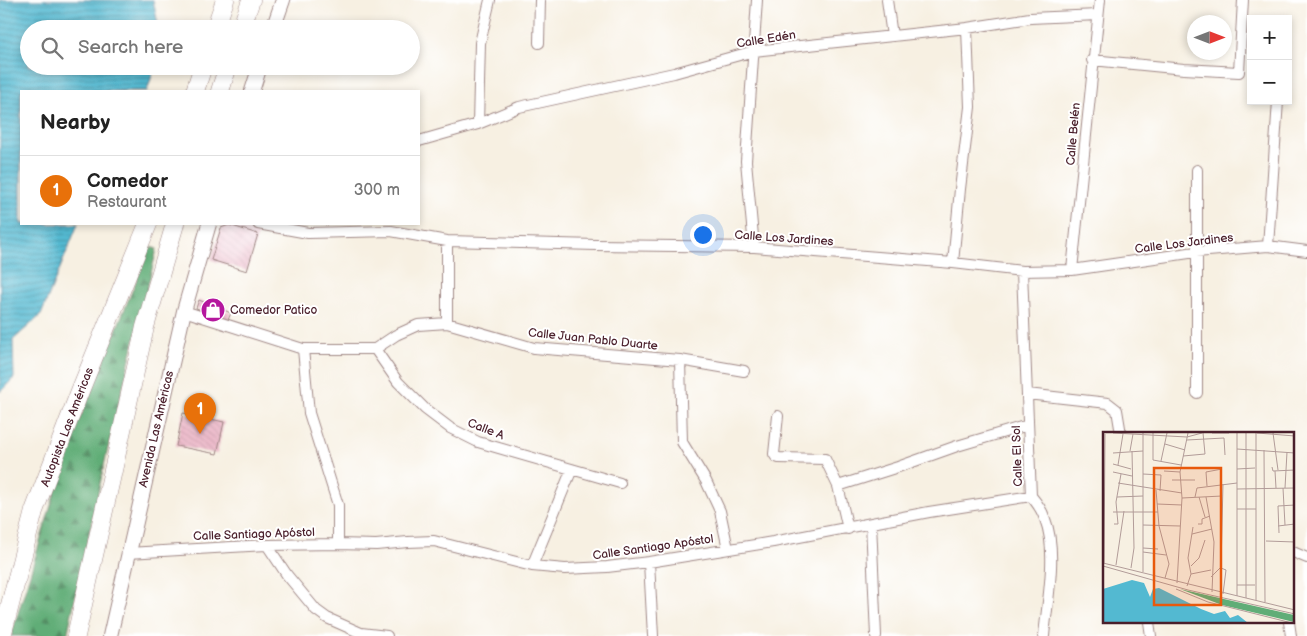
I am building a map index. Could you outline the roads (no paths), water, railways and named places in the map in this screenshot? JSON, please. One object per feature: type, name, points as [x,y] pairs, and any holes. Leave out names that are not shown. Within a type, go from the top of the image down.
[{"type":"highway","points":[[218,20],[225,0]]},
{"type":"highway","points":[[244,20],[252,0]]},
{"type":"highway","points":[[195,90],[200,75]]},
{"type":"highway","points":[[220,90],[225,75]]},
{"type":"highway","name":"Autopista Las Américas","points":[[2,636],[34,511],[80,391],[148,225]]},
{"type":"highway","points":[[76,636],[146,327],[175,225]]},
{"type":"main road","points":[[276,20],[283,0]]},
{"type":"main road","points":[[252,90],[257,75]]},
{"type":"main road","name":"Avenida Las Américas","points":[[110,636],[184,311],[209,225]]},
{"type":"street","points":[[478,124],[480,43],[490,0]]},
{"type":"street","points":[[539,43],[540,0]]},
{"type":"street","points":[[754,247],[746,161],[757,0]]},
{"type":"street","points":[[887,0],[892,36]]},
{"type":"street","name":"Calle Belén","points":[[1072,270],[1092,60],[1100,0]]},
{"type":"street","points":[[1092,60],[1239,72],[1243,0]]},
{"type":"street","name":"Calle Edén","points":[[420,141],[478,124],[519,107],[674,73],[754,51],[967,28],[1030,18],[1098,15]]},
{"type":"street","points":[[953,263],[970,107],[967,28]]},
{"type":"street","points":[[1268,246],[1278,105]]},
{"type":"street","points":[[1197,170],[1197,393]]},
{"type":"street","name":"Calle Los Jardines","points":[[264,225],[308,233],[391,231],[447,241],[754,247],[953,263],[1022,271],[1072,270],[1196,252],[1268,246],[1307,251]]},
{"type":"street","points":[[447,241],[447,323]]},
{"type":"street","name":"Calle El Sol","points":[[1022,271],[1031,496],[1040,508],[1046,521],[1051,560],[1044,636]]},
{"type":"street","points":[[184,311],[303,349],[375,349]]},
{"type":"street","name":"Calle Juan Pablo Duarte","points":[[375,349],[396,335],[418,325],[447,323],[534,348],[680,360],[744,371]]},
{"type":"street","points":[[303,349],[309,413],[338,504],[338,544]]},
{"type":"street","name":"Calle A","points":[[375,349],[398,382],[425,409],[450,428],[478,442],[620,483]]},
{"type":"street","points":[[680,360],[682,442],[706,480],[720,510],[728,549]]},
{"type":"street","points":[[1027,394],[1108,403],[1117,410],[1121,432]]},
{"type":"street","points":[[778,416],[774,454],[776,457],[825,459],[838,486],[848,528]]},
{"type":"street","points":[[838,486],[898,468],[957,446],[1028,426]]},
{"type":"street","points":[[532,566],[572,469]]},
{"type":"street","name":"Calle Santiago Apóstol","points":[[128,553],[267,546],[376,545],[434,541],[532,566],[565,570],[649,562],[1031,496]]},
{"type":"street","points":[[872,523],[876,636]]},
{"type":"street","points":[[267,546],[286,575],[316,610],[327,618],[360,635],[387,636]]},
{"type":"street","points":[[1294,552],[1307,558]]},
{"type":"street","points":[[649,562],[653,636]]},
{"type":"water","points":[[0,0],[153,0],[157,20],[20,20],[20,75],[152,75],[147,90],[20,90],[20,225],[78,225],[41,315],[13,340],[14,378],[0,392]]},
{"type":"place","name":"Comedor Patico","points":[[213,310]]},
{"type":"place","name":"Comedor","points":[[200,434]]}]
